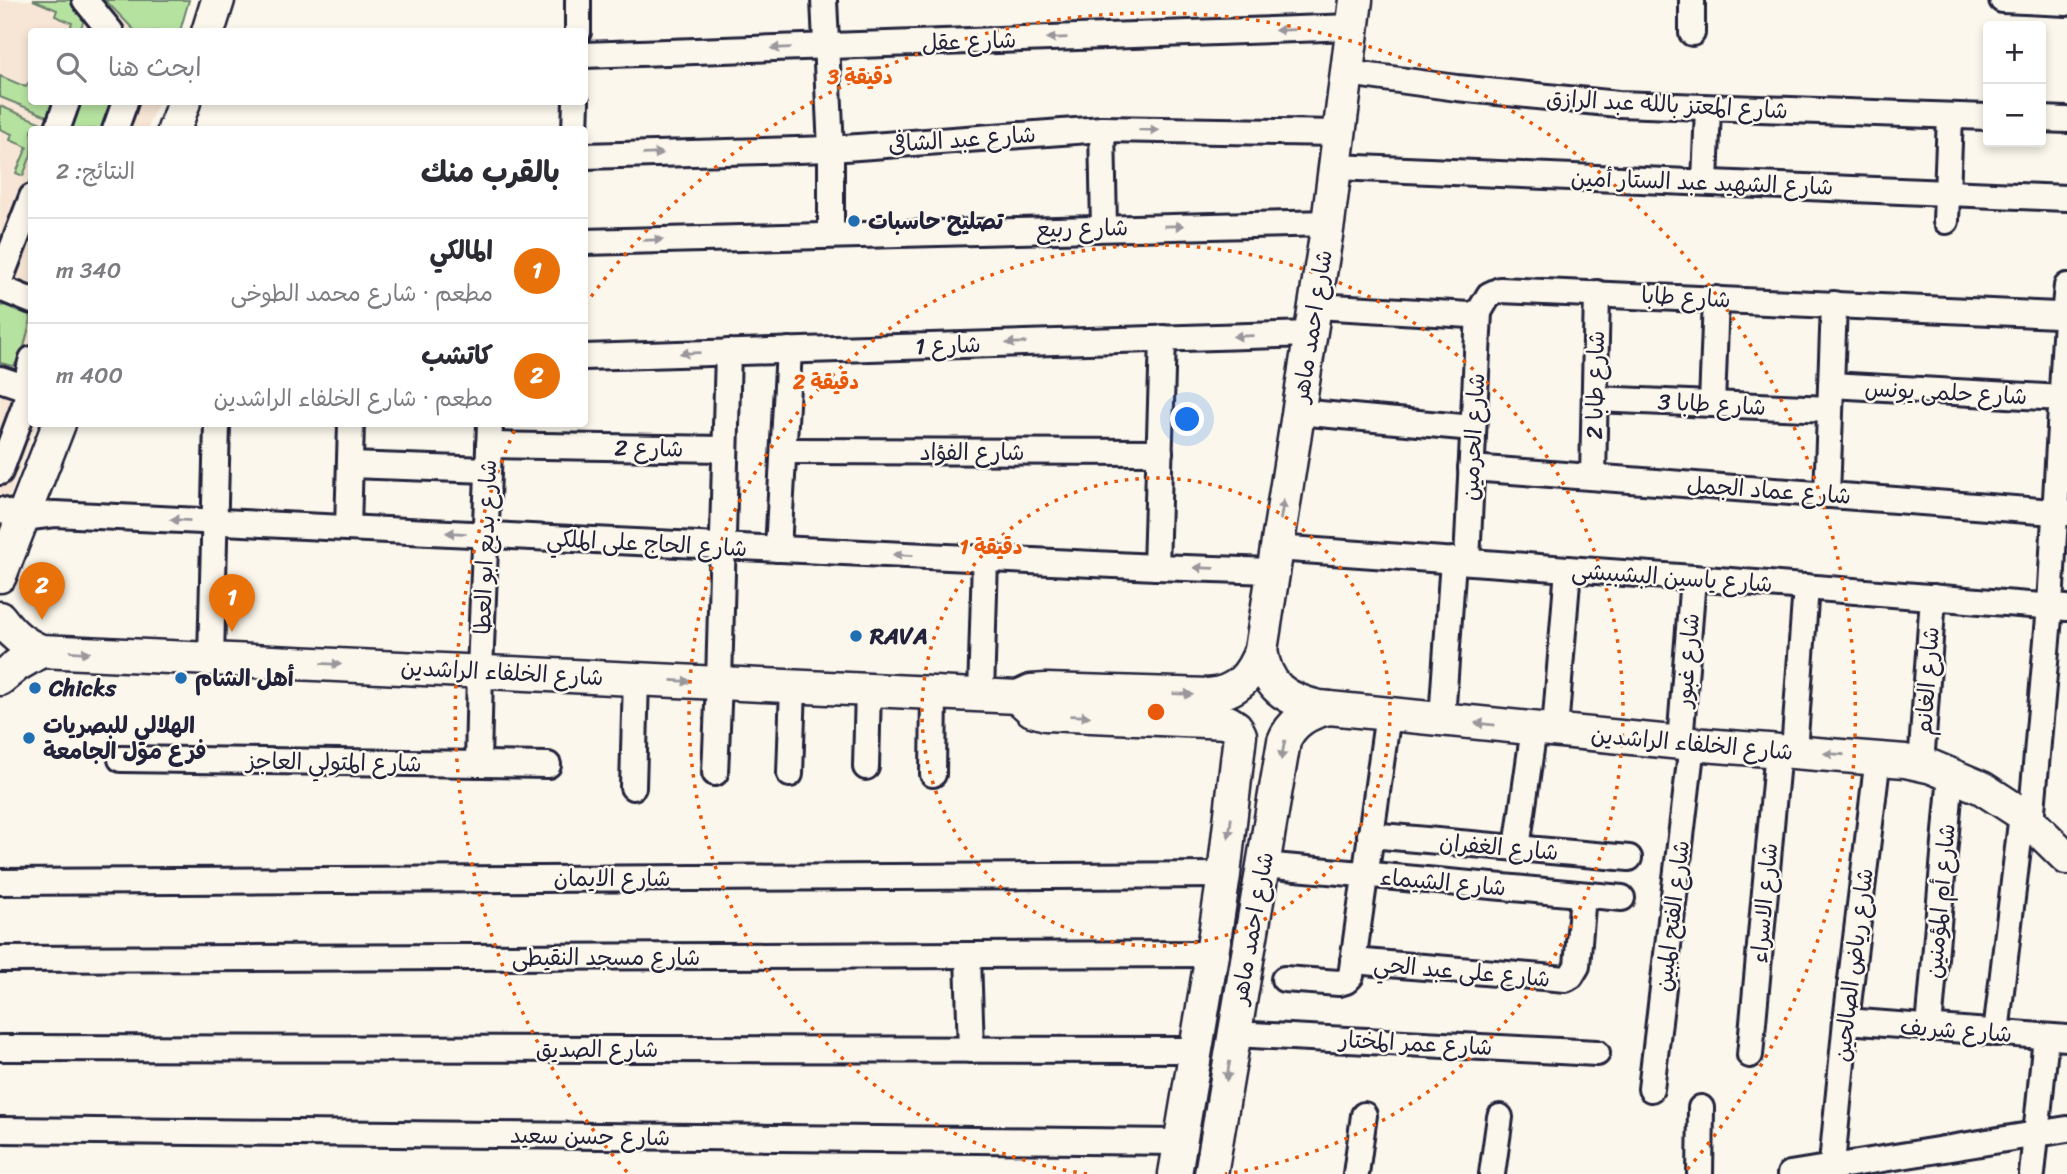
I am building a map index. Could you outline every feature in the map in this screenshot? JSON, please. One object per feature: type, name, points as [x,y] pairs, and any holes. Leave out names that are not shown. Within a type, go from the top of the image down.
[{"type":"main road","points":[[209,28],[218,0]]},
{"type":"main road","name":"شارع احمد ماهر","points":[[1175,1174],[1224,875],[1241,739],[1225,707],[1252,671],[1261,650],[1328,223],[1354,14]]},
{"type":"main road","points":[[175,126],[183,105]]},
{"type":"main road","points":[[0,576],[11,514],[57,427]]},
{"type":"main road","name":"شارع الخلفاء الراشدين","points":[[0,618],[12,635],[25,645],[41,650],[981,695],[1018,696],[1031,691],[1046,690],[1209,695],[1225,707]]},
{"type":"main road","points":[[0,679],[41,650]]},
{"type":"main road","name":"شارع احمد ماهر","points":[[1261,650],[1269,678],[1289,697]]},
{"type":"main road","name":"شارع الخلفاء الراشدين","points":[[1289,697],[1329,708],[1686,743],[1878,757],[1921,765],[1951,774],[1982,788],[2027,818],[2067,858]]},
{"type":"main road","name":"شارع احمد ماهر","points":[[1210,1174],[1286,735],[1293,725],[1305,716],[1329,708]]},
{"type":"street","points":[[85,0],[103,28]]},
{"type":"street","points":[[578,0],[578,28]]},
{"type":"street","points":[[824,0],[831,149],[831,235]]},
{"type":"street","points":[[1692,0],[1692,33]]},
{"type":"street","points":[[2002,0],[2067,2]]},
{"type":"street","name":"شارع عقل","points":[[588,55],[827,47],[1354,14]]},
{"type":"street","name":"شارع المعتز بالله عبد الرازق","points":[[1348,73],[1533,97],[1618,104],[1983,117]]},
{"type":"street","points":[[58,126],[66,105]]},
{"type":"street","points":[[116,126],[124,105]]},
{"type":"street","points":[[575,126],[576,105]]},
{"type":"street","points":[[1705,182],[1708,108]]},
{"type":"street","points":[[1946,221],[1950,116]]},
{"type":"street","points":[[2046,119],[2067,120]]},
{"type":"street","points":[[1102,129],[1104,227]]},
{"type":"street","name":"شارع عبد الشافى","points":[[588,156],[831,149],[1102,129],[1340,133]]},
{"type":"street","name":"شارع الشهيد عبد الستار أمين","points":[[1336,167],[2067,198]]},
{"type":"street","points":[[0,280],[28,209]]},
{"type":"street","name":"شارع ربيع","points":[[588,242],[1328,223]]},
{"type":"street","points":[[1996,1033],[2058,607],[2067,286]]},
{"type":"street","points":[[0,288],[28,299]]},
{"type":"street","name":"شارع طابا","points":[[1479,312],[1489,295],[1500,290],[1834,304],[2066,319]]},
{"type":"street","name":"شارع طابا 2","points":[[1593,477],[1597,293]]},
{"type":"street","points":[[1712,404],[1716,299]]},
{"type":"street","points":[[1827,495],[1834,304]]},
{"type":"street","points":[[1313,320],[1470,315],[1479,312]]},
{"type":"street","name":"شارع الحرمين","points":[[1441,719],[1471,468],[1479,312]]},
{"type":"street","name":"شارع 1","points":[[588,357],[1163,338],[1313,320]]},
{"type":"street","points":[[1156,567],[1163,338]]},
{"type":"street","points":[[778,549],[789,351]]},
{"type":"street","points":[[715,773],[727,352]]},
{"type":"street","points":[[0,472],[25,405],[28,370]]},
{"type":"street","points":[[0,379],[27,388]]},
{"type":"street","name":"شارع طابا 3","points":[[1595,399],[1712,404],[1830,397]]},
{"type":"street","name":"شارع حلمى يونس","points":[[1830,397],[2062,398]]},
{"type":"street","points":[[1298,412],[1473,428]]},
{"type":"street","points":[[211,658],[217,427]]},
{"type":"street","points":[[348,528],[351,427]]},
{"type":"street","name":"شارع 2","points":[[490,434],[724,449]]},
{"type":"street","name":"شارع بديع ابو العطا","points":[[478,764],[490,434]]},
{"type":"street","name":"شارع الفؤاد","points":[[784,451],[1160,452]]},
{"type":"street","points":[[350,465],[488,470]]},
{"type":"street","name":"شارع عماد الجمل","points":[[1471,468],[2061,512]]},
{"type":"street","name":"شارع الحاج على الملكي","points":[[11,514],[1156,567],[1274,560]]},
{"type":"street","points":[[981,695],[985,559]]},
{"type":"street","name":"شارع ياسين البشبيشى","points":[[1274,560],[1460,561],[2058,607]]},
{"type":"street","points":[[1517,848],[1544,729],[1568,569]]},
{"type":"street","name":"شارع غبور","points":[[1686,743],[1693,578]]},
{"type":"street","name":"شارع الاسراء","points":[[1751,1055],[1806,587]]},
{"type":"street","name":"شارع الغانم","points":[[1921,765],[1933,597]]},
{"type":"street","points":[[633,787],[636,678]]},
{"type":"street","points":[[790,774],[793,686]]},
{"type":"street","points":[[866,766],[868,690]]},
{"type":"street","points":[[933,774],[934,692]]},
{"type":"street","points":[[1284,979],[1342,982],[1351,976],[1388,714]]},
{"type":"street","name":"شارع الفتح المبين","points":[[1651,1089],[1686,743]]},
{"type":"street","name":"شارع رياض الصالحين","points":[[1831,1171],[1878,757]]},
{"type":"street","name":"شارع المتولي العاجز","points":[[121,759],[548,765]]},
{"type":"street","name":"شارع أم المؤمنين","points":[[1929,1028],[1951,774]]},
{"type":"street","name":"شارع الغفران","points":[[1370,835],[1629,858]]},
{"type":"street","name":"شارع الشيماء","points":[[1263,865],[1622,898]]},
{"type":"street","name":"شارع الايمان","points":[[0,882],[1224,875]]},
{"type":"street","name":"شارع على عبد الحي","points":[[1353,961],[1566,979],[1577,966],[1583,895]]},
{"type":"street","name":"شارع مسجد النقيطى","points":[[0,959],[1212,954]]},
{"type":"street","points":[[968,956],[971,1050]]},
{"type":"street","name":"شارع شريف","points":[[1846,1021],[2057,1037]]},
{"type":"street","name":"شارع عمر المختار","points":[[1234,1034],[1597,1053]]},
{"type":"street","points":[[2032,1174],[2036,1133],[2057,1037]]},
{"type":"street","name":"شارع الصديق","points":[[0,1048],[1195,1050]]},
{"type":"street","points":[[1700,1174],[1701,1108]]},
{"type":"street","points":[[1356,1174],[1364,1115]]},
{"type":"street","points":[[1492,1174],[1500,1117]]},
{"type":"street","points":[[1790,1174],[1831,1171],[2067,1129]]},
{"type":"street","name":"شارع حسن سعيد","points":[[0,1130],[1180,1142]]},
{"type":"shaded area","points":[[0,0],[189,0],[181,28],[28,28],[28,105],[157,105],[148,126],[28,126],[28,427],[36,427],[0,521]]},
{"type":"green space","points":[[33,0],[76,0],[85,16],[81,28],[70,28],[72,23],[55,16],[57,10]]},
{"type":"green space","points":[[105,0],[189,0],[181,28],[132,28]]},
{"type":"green space","points":[[0,76],[26,87],[28,83],[28,105],[52,105],[47,116],[0,97]]},
{"type":"green space","points":[[73,105],[116,105],[108,126],[65,126]]},
{"type":"green space","points":[[0,106],[44,124],[28,126],[28,163],[23,176],[16,173],[27,147],[10,140],[12,134],[0,129]]},
{"type":"green space","points":[[7,305],[28,313],[28,331],[21,359],[13,366],[0,363],[0,306]]},
{"type":"place","name":"تصليح حاسبات","points":[[854,221]]},
{"type":"place","name":"كاتشب","points":[[42,620]]},
{"type":"place","name":"المالكي","points":[[232,632]]},
{"type":"place","name":"RAVA","points":[[856,636]]},
{"type":"place","name":"أهل الشام","points":[[181,678]]},
{"type":"place","name":"Chicks","points":[[35,688]]},
{"type":"place","name":"الهلالي للبصريات فرع مول الجامعة","points":[[29,738]]}]
